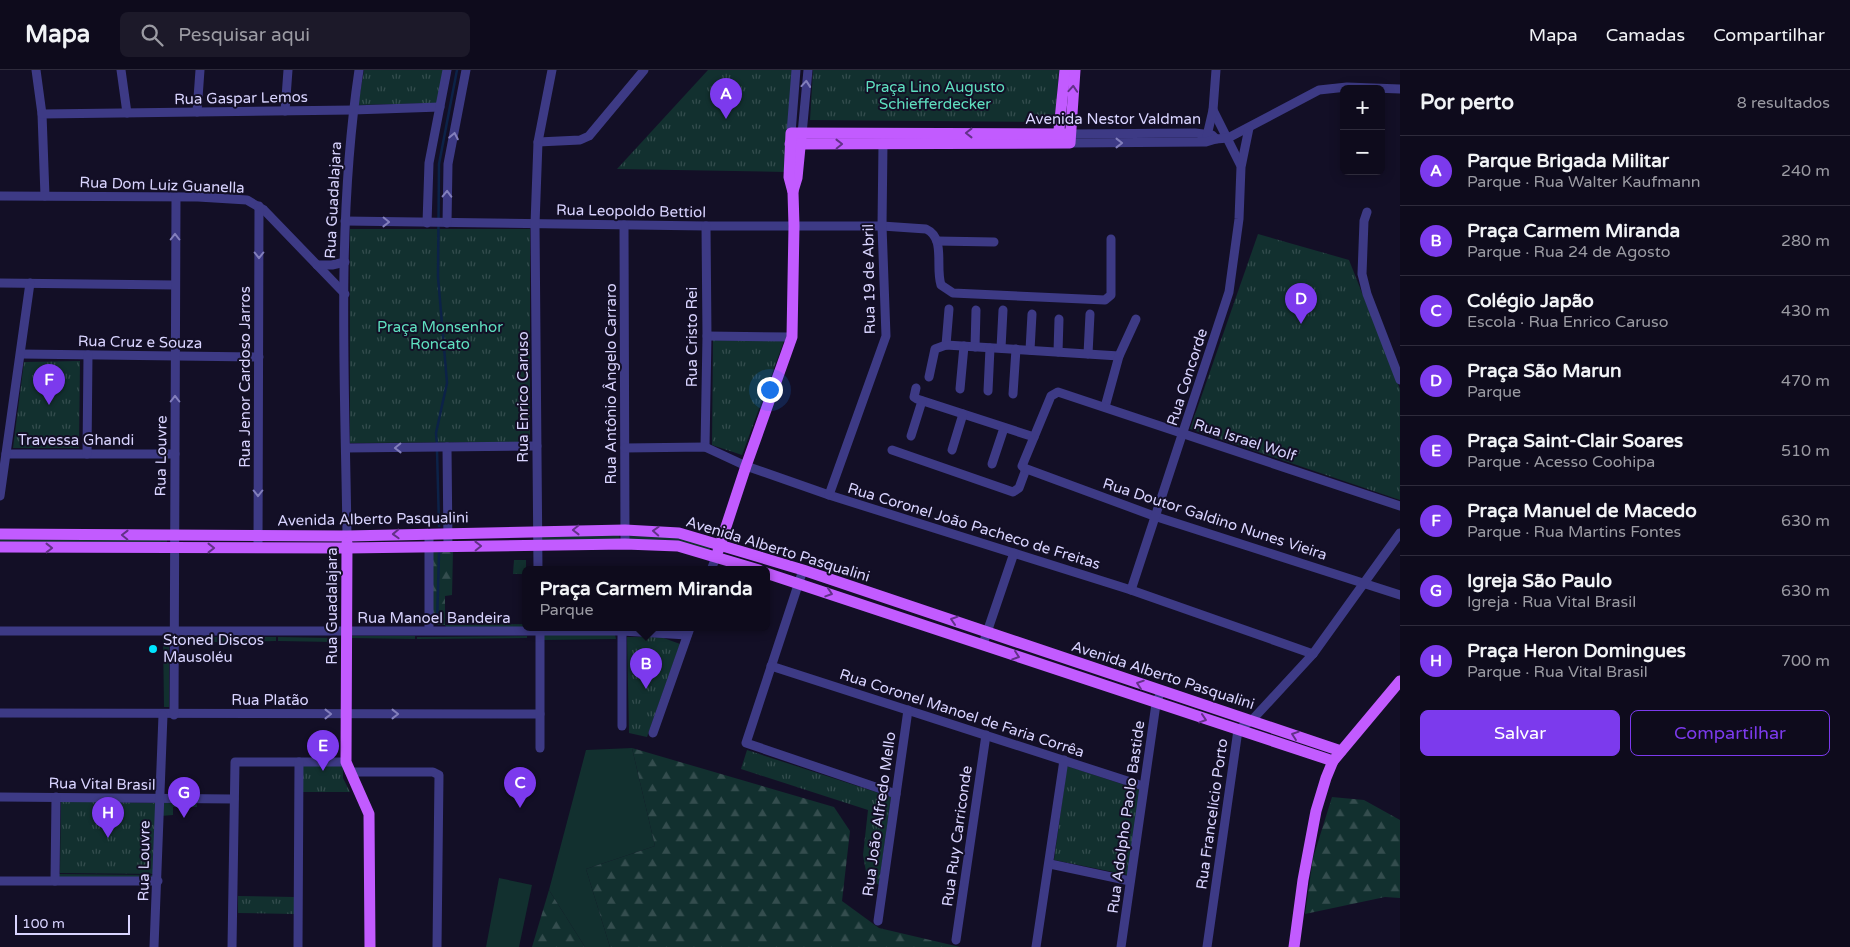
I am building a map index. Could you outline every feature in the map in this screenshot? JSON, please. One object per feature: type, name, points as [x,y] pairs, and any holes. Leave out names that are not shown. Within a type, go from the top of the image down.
[{"type":"main road","points":[[1064,139],[1065,70]]},
{"type":"main road","points":[[1064,139],[1075,70]]},
{"type":"main road","name":"Avenida Nestor Valdman","points":[[796,139],[1064,139]]},
{"type":"main road","name":"Avenida Nestor Valdman","points":[[796,139],[882,143],[1064,139]]},
{"type":"main road","points":[[716,557],[792,337],[794,226],[793,192],[789,177],[796,139]]},
{"type":"main road","name":"Avenida Alberto Pasqualini","points":[[0,534],[347,536],[536,530],[625,530],[679,533],[803,570],[1341,751]]},
{"type":"main road","name":"Rua Guadalajara","points":[[347,536],[348,632],[346,714],[348,767],[369,814],[370,947]]},
{"type":"main road","name":"Avenida Alberto Pasqualini","points":[[0,547],[174,549],[671,545],[746,566]]},
{"type":"main road","name":"Avenida Alberto Pasqualini","points":[[770,573],[1333,762]]},
{"type":"main road","points":[[1294,947],[1303,880],[1316,811],[1333,762],[1400,681]]},
{"type":"street","points":[[36,70],[42,114],[45,196]]},
{"type":"street","points":[[120,70],[127,113]]},
{"type":"street","points":[[197,112],[200,70]]},
{"type":"street","points":[[285,111],[288,70]]},
{"type":"street","name":"Rua Guadalajara","points":[[347,536],[345,221],[353,110],[359,70]]},
{"type":"street","points":[[437,223],[439,175],[429,162],[447,70]]},
{"type":"street","points":[[437,223],[439,175],[466,70]]},
{"type":"street","name":"Rua Enrico Caruso","points":[[538,566],[536,530],[535,224],[538,142],[552,70]]},
{"type":"street","points":[[538,142],[580,140],[589,136],[644,70]]},
{"type":"street","points":[[796,70],[796,139]]},
{"type":"street","points":[[796,139],[808,70]]},
{"type":"street","points":[[1206,138],[1213,110],[1216,70]]},
{"type":"street","points":[[1228,138],[1319,90],[1347,87],[1400,89]]},
{"type":"street","name":"Rua Gaspar Lemos","points":[[42,114],[440,107]]},
{"type":"street","name":"Rua Concorde","points":[[1213,110],[1237,154],[1241,167]]},
{"type":"street","name":"Rua Concorde","points":[[1130,590],[1229,292],[1239,219],[1241,167],[1249,128]]},
{"type":"street","name":"Avenida Nestor Valdman","points":[[1064,139],[1228,138]]},
{"type":"street","name":"Rua 19 de Abril","points":[[829,495],[886,336],[882,226],[882,143]]},
{"type":"street","name":"Rua Dom Luiz Guanella","points":[[0,196],[176,197],[247,200],[259,206],[345,294]]},
{"type":"street","name":"Rua Louvre","points":[[174,715],[176,197]]},
{"type":"street","name":"Rua Jenor Cardoso Jarros","points":[[258,548],[259,206]]},
{"type":"street","points":[[1367,212],[1364,221],[1362,274],[1367,294],[1400,380]]},
{"type":"street","name":"Rua Leopoldo Bettiol","points":[[345,221],[706,226],[882,226],[932,231],[937,241]]},
{"type":"street","name":"Rua Antônio Ângelo Carraro","points":[[624,225],[625,544]]},
{"type":"street","name":"Rua Cristo Rei","points":[[705,447],[706,226]]},
{"type":"street","points":[[994,242],[937,241],[939,279],[945,289],[953,293],[1105,300],[1111,295],[1111,239]]},
{"type":"street","points":[[317,265],[332,265],[345,262]]},
{"type":"street","points":[[0,283],[175,285]]},
{"type":"street","points":[[0,496],[30,283]]},
{"type":"street","points":[[946,345],[948,309]]},
{"type":"street","points":[[974,347],[976,310]]},
{"type":"street","points":[[1001,348],[1002,310]]},
{"type":"street","points":[[1030,350],[1032,314]]},
{"type":"street","points":[[1088,354],[1090,314]]},
{"type":"street","points":[[1058,352],[1059,319]]},
{"type":"street","points":[[1105,407],[1119,356],[1136,319]]},
{"type":"street","points":[[707,336],[792,337]]},
{"type":"street","points":[[929,377],[935,349],[938,346],[946,345],[1119,356]]},
{"type":"street","points":[[960,389],[964,346]]},
{"type":"street","points":[[988,391],[990,348]]},
{"type":"street","points":[[1013,394],[1016,349]]},
{"type":"street","name":"Rua Cruz e Souza","points":[[21,354],[259,357]]},
{"type":"street","points":[[87,454],[88,355]]},
{"type":"street","points":[[892,450],[1013,492],[1018,490],[1034,437],[922,401],[914,396],[916,388]]},
{"type":"street","name":"Rua Israel Wolf","points":[[1034,437],[1053,392],[1105,407],[1400,506]]},
{"type":"street","points":[[911,436],[922,401]]},
{"type":"street","points":[[952,450],[963,414]]},
{"type":"street","points":[[992,464],[1004,428]]},
{"type":"street","points":[[346,448],[537,446]]},
{"type":"street","points":[[447,447],[448,547]]},
{"type":"street","name":"Rua Coronel João Pacheco de Freitas","points":[[625,448],[705,447],[746,466],[829,495],[1130,590],[1313,654]]},
{"type":"street","name":"Travessa Ghandi","points":[[6,454],[175,454]]},
{"type":"street","name":"Rua Doutor Galdino Nunes Vieira","points":[[1024,468],[1154,516],[1400,594]]},
{"type":"street","points":[[428,630],[429,533]]},
{"type":"street","name":"Rua Francelício Porto","points":[[1207,947],[1238,730],[1252,720],[1313,654],[1400,533]]},
{"type":"street","points":[[983,644],[1014,553]]},
{"type":"street","points":[[713,566],[716,557]]},
{"type":"street","points":[[803,570],[746,743],[896,794]]},
{"type":"street","name":"Rua Manoel Bandeira","points":[[0,631],[348,632],[522,630]]},
{"type":"street","points":[[540,631],[540,748]]},
{"type":"street","points":[[622,631],[622,726]]},
{"type":"street","name":"Rua Manoel Bandeira","points":[[622,631],[688,631]]},
{"type":"street","points":[[653,733],[688,631]]},
{"type":"street","name":"Rua Coronel Manoel de Faria Corrêa","points":[[771,666],[1143,786]]},
{"type":"street","name":"Rua Adolpho Paolo Bastide","points":[[1120,947],[1156,704],[1161,691]]},
{"type":"street","name":"Rua João Alfredo Mello","points":[[878,921],[908,710]]},
{"type":"street","name":"Rua Platão","points":[[0,713],[163,715],[540,714]]},
{"type":"street","name":"Rua Louvre","points":[[154,947],[163,715]]},
{"type":"street","name":"Rua Ruy Carriconde","points":[[956,940],[986,735]]},
{"type":"street","points":[[1036,947],[1050,864],[1064,760]]},
{"type":"street","points":[[232,947],[235,762],[299,762],[438,773],[437,947]]},
{"type":"street","points":[[298,947],[299,762]]},
{"type":"street","name":"Rua Vital Brasil","points":[[0,797],[234,799]]},
{"type":"street","points":[[55,881],[56,797]]},
{"type":"street","points":[[1050,864],[1130,881]]},
{"type":"street","points":[[0,881],[158,881]]},
{"type":"green space","points":[[364,70],[444,70],[438,103],[358,105]]},
{"type":"green space","points":[[708,70],[794,70],[787,172],[617,169]]},
{"type":"green space","name":"Praça Lino Augusto Schiefferdecker","points":[[813,70],[1059,70],[1055,122],[810,120]]},
{"type":"green space","name":"Praça Monsenhor Roncato","points":[[350,229],[530,229],[530,442],[350,443]]},
{"type":"green space","points":[[1258,234],[1349,260],[1400,389],[1400,500],[1190,429]]},
{"type":"green space","points":[[713,340],[784,341],[742,455],[712,445]]},
{"type":"green space","points":[[80,361],[79,448],[13,448],[24,362]]},
{"type":"green space","points":[[619,532],[620,542],[538,543],[539,535]]},
{"type":"green space","points":[[627,532],[676,535],[712,545],[709,551],[627,542]]},
{"type":"green space","points":[[0,536],[167,538],[167,546],[0,546]]},
{"type":"green space","points":[[426,551],[453,551],[452,595],[445,596],[445,625],[426,625]]},
{"type":"green space","points":[[514,560],[526,560],[526,566],[522,566],[522,574],[513,574]]},
{"type":"green space","points":[[522,624],[522,627],[446,627],[445,625]]},
{"type":"green space","points":[[615,634],[616,639],[544,640],[543,635]]},
{"type":"green space","points":[[350,636],[415,636],[415,639],[349,638]]},
{"type":"green space","points":[[527,636],[527,638],[417,639],[417,637]]},
{"type":"green space","points":[[169,637],[169,707],[164,707],[163,638]]},
{"type":"green space","points":[[181,637],[230,637],[230,642],[180,642]]},
{"type":"green space","points":[[232,637],[276,637],[276,641],[232,642]]},
{"type":"green space","points":[[278,637],[333,638],[332,642],[278,641]]},
{"type":"green space","points":[[627,637],[661,637],[680,644],[647,737],[629,733]]},
{"type":"green space","points":[[632,748],[655,846],[586,869],[610,947],[585,947],[549,890],[586,750]]},
{"type":"green space","points":[[632,748],[834,807],[850,831],[842,901],[879,928],[960,947],[610,947],[586,869],[655,846]]},
{"type":"green space","points":[[747,750],[891,797],[879,885],[867,877],[863,855],[868,810],[741,769]]},
{"type":"green space","points":[[343,764],[343,778],[350,792],[303,792],[303,765]]},
{"type":"green space","points":[[1067,766],[1140,790],[1128,875],[1054,860]]},
{"type":"green space","points":[[1332,797],[1364,800],[1400,820],[1400,898],[1385,897],[1305,914],[1313,858]]},
{"type":"green space","points":[[61,801],[156,803],[155,874],[60,873]]},
{"type":"green space","points":[[161,802],[197,802],[197,807],[173,807],[173,815],[161,816]]},
{"type":"green space","points":[[59,874],[154,875],[154,878],[59,879]]},
{"type":"green space","points":[[499,878],[532,885],[519,947],[486,947]]},
{"type":"green space","points":[[549,890],[585,947],[532,947]]},
{"type":"green space","points":[[238,896],[294,897],[294,914],[238,913]]},
{"type":"waterway","points":[[437,445],[436,433],[447,383],[438,277],[439,164],[457,70]]},
{"type":"waterway","points":[[437,450],[439,526]]},
{"type":"waterway","points":[[437,624],[439,553]]},
{"type":"place","name":"Parque Brigada Militar","points":[[726,119]]},
{"type":"place","name":"Praça São Marun","points":[[1301,324]]},
{"type":"place","name":"Praça Manuel de Macedo","points":[[49,405]]},
{"type":"place","name":"Stoned Discos Mausoléu","points":[[153,649]]},
{"type":"place","name":"Praça Carmem Miranda","points":[[646,689]]},
{"type":"place","name":"Praça Saint-Clair Soares","points":[[323,771]]},
{"type":"place","name":"Colégio Japão","points":[[520,808]]},
{"type":"place","name":"Igreja São Paulo","points":[[184,818]]},
{"type":"place","name":"Praça Heron Domingues","points":[[108,838]]}]
